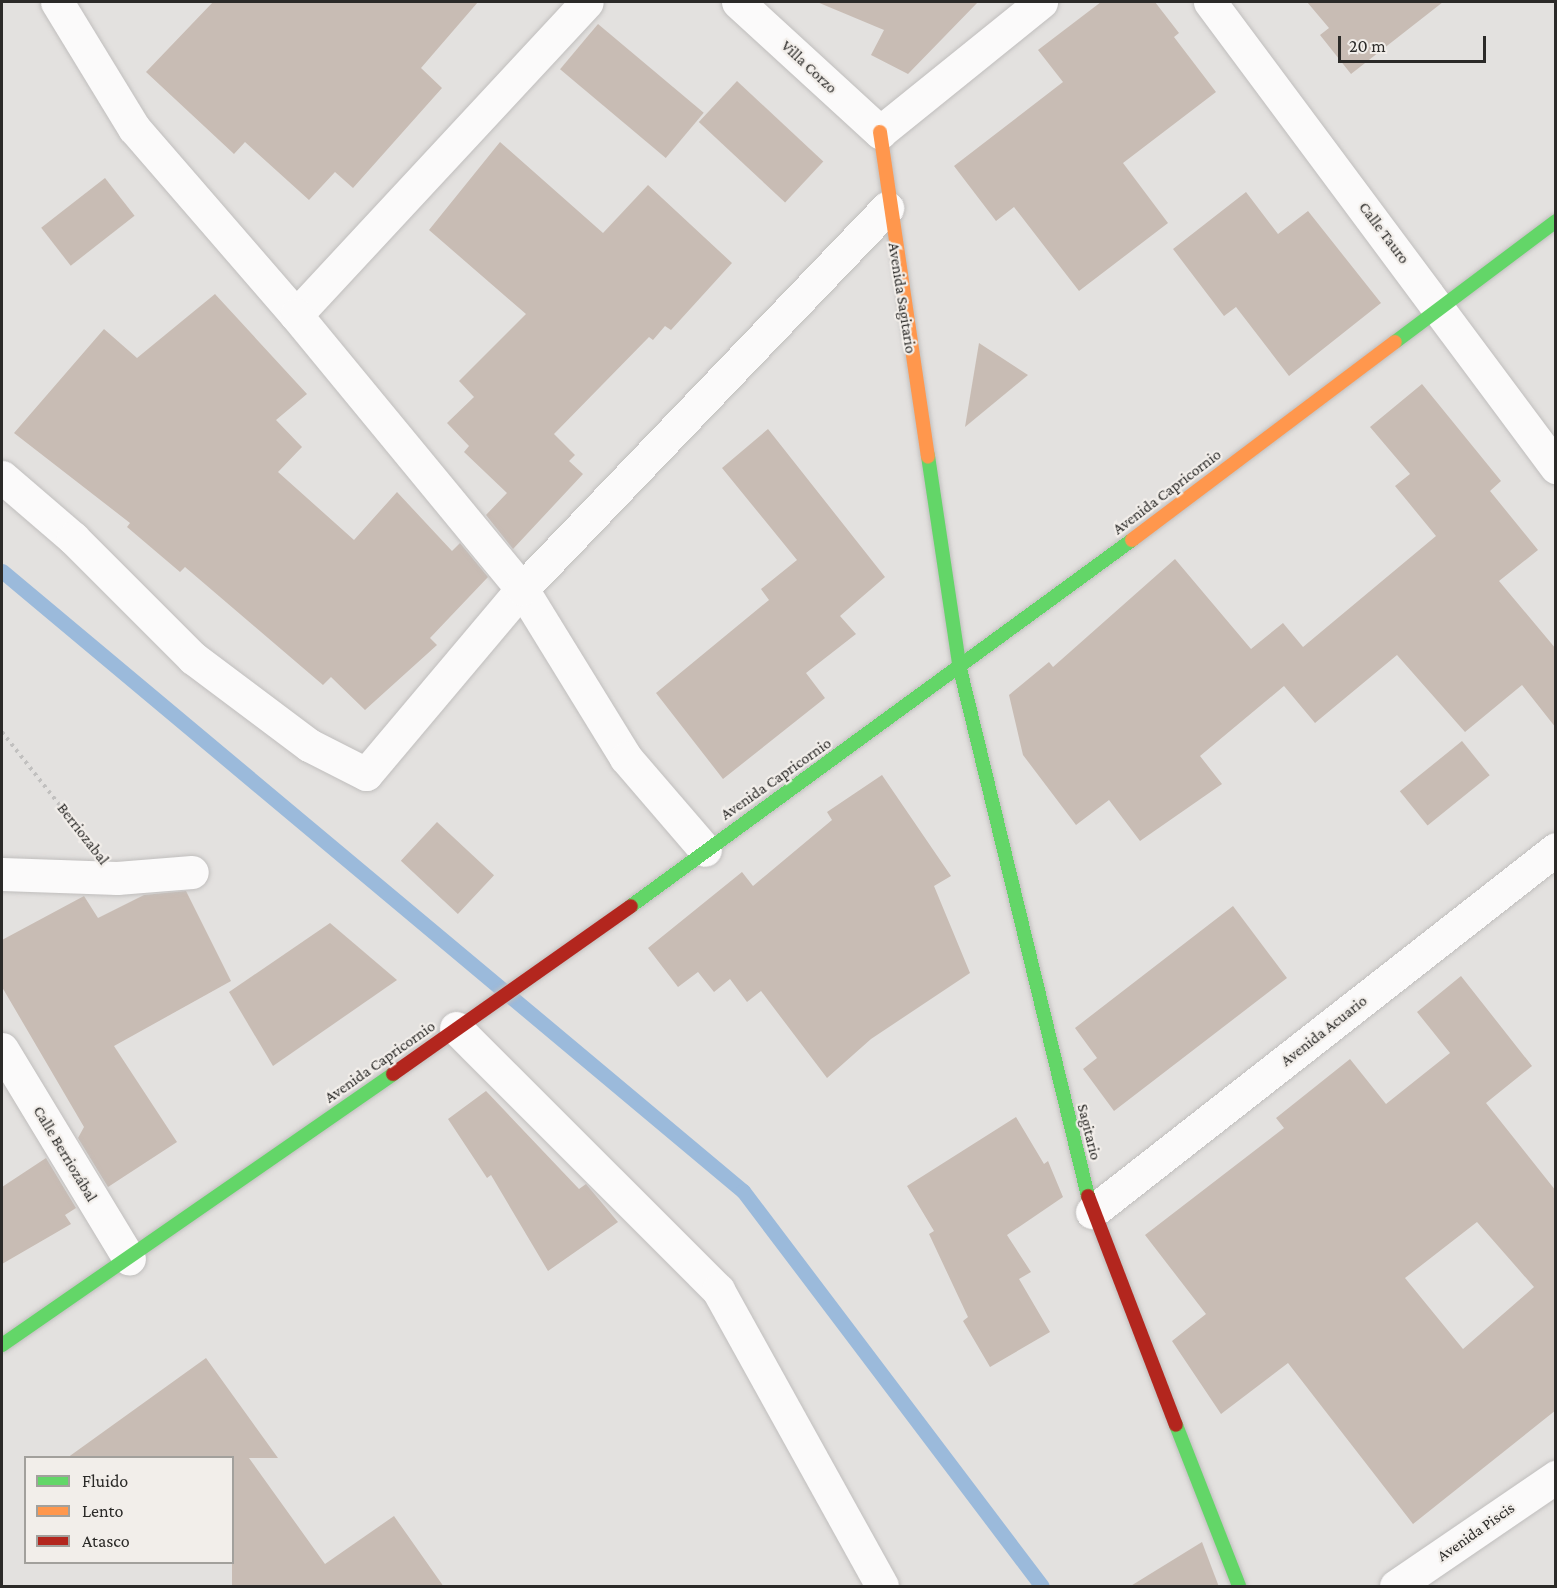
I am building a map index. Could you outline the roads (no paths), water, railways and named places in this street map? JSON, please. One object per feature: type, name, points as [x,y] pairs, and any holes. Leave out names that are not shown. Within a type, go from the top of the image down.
[{"type":"street","points":[[57,2],[134,128],[296,315],[522,589],[613,738],[705,850]]},
{"type":"street","points":[[296,315],[587,2]]},
{"type":"street","name":"Villa Corzo","points":[[738,2],[880,132]]},
{"type":"street","points":[[880,132],[1041,2]]},
{"type":"street","name":"Calle Tauro","points":[[1210,2],[1556,467]]},
{"type":"street","name":"Avenida Sagitario","points":[[880,132],[887,208],[960,669]]},
{"type":"street","points":[[2,477],[73,538],[193,658],[309,745],[366,774],[522,589],[887,208]]},
{"type":"street","name":"Avenida Capricornio","points":[[2,1345],[561,957],[705,850],[960,669],[1556,221]]},
{"type":"street","name":"Sagitario","points":[[960,669],[1092,1212],[1239,1587]]},
{"type":"street","name":"Avenida Acuario","points":[[1092,1212],[1556,849]]},
{"type":"street","name":"Berriozabal","points":[[2,874],[117,878],[192,872]]},
{"type":"street","points":[[463,1024],[718,1290],[882,1587]]},
{"type":"street","name":"Calle Berriozábal","points":[[2,1049],[129,1259]]},
{"type":"street","name":"Avenida Piscis","points":[[1396,1587],[1556,1477]]},
{"type":"waterway","points":[[2,571],[743,1191],[1042,1586]]}]
